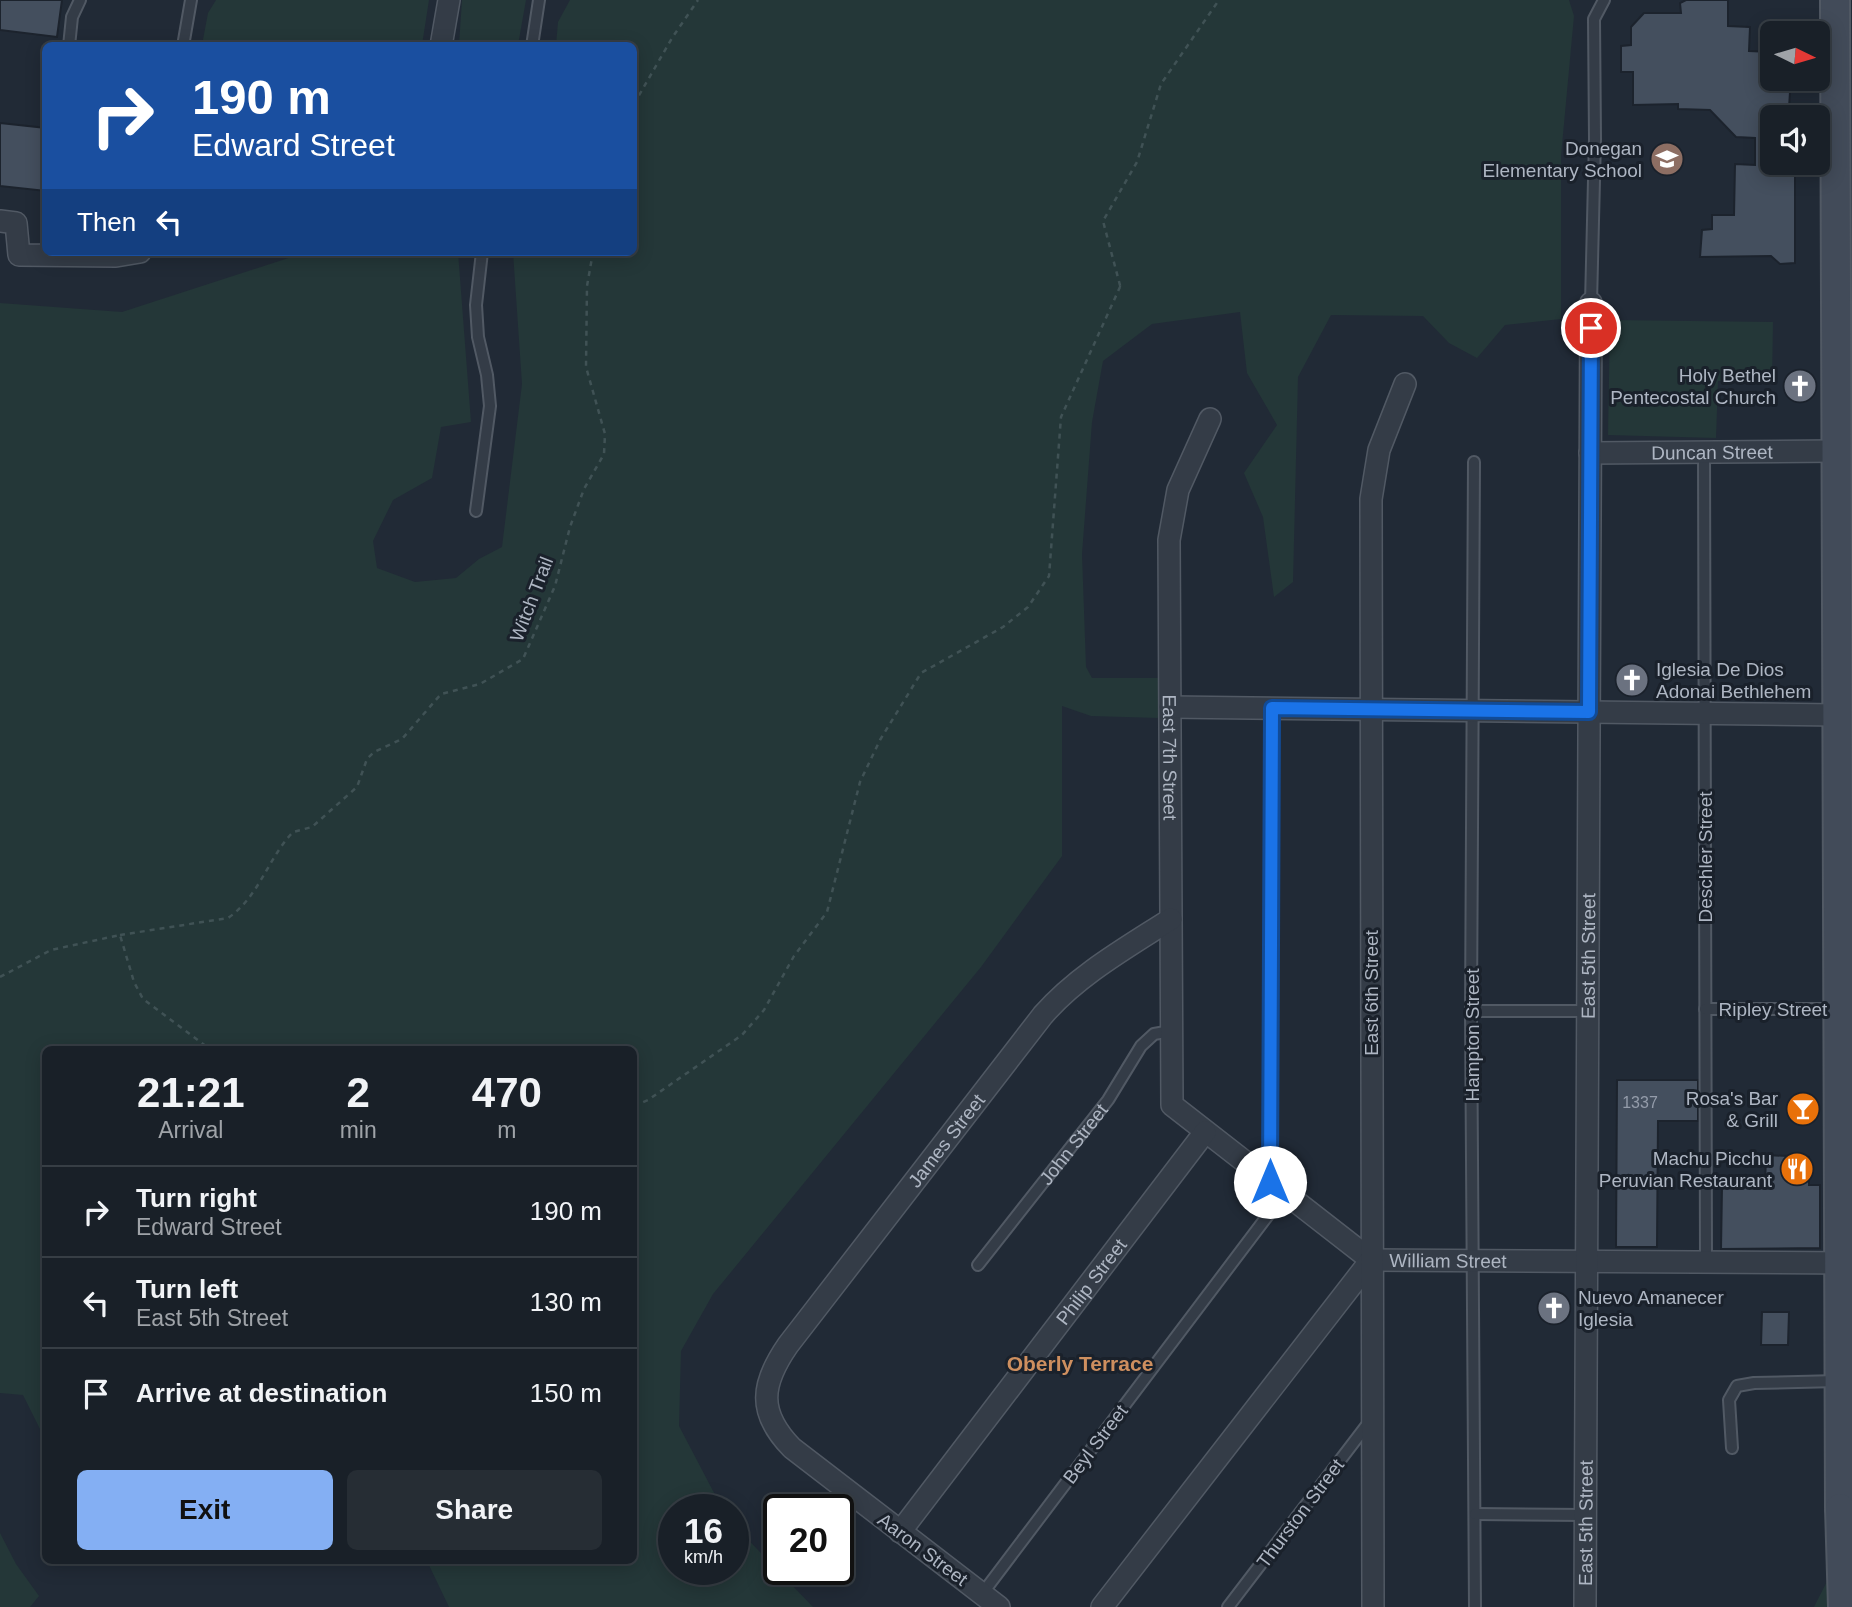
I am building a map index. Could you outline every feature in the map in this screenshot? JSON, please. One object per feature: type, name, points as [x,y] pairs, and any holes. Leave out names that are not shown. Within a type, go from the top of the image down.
[{"type":"main road","points":[[1835,0],[1843,170],[1835,451],[1840,1009],[1846,1263],[1838,1381],[1843,1607]]},
{"type":"street","points":[[442,42],[449,0]]},
{"type":"street","points":[[0,221],[16,223],[19,255],[42,255]]},
{"type":"street","name":"East 5th Street","points":[[1585,1607],[1591,303]]},
{"type":"street","name":"East 6th Street","points":[[1373,1607],[1372,483],[1382,441],[1405,384]]},
{"type":"street","name":"East 7th Street","points":[[1205,1132],[1172,1105],[1170,523],[1185,472],[1210,419]]},
{"type":"street","name":"Duncan Street","points":[[1590,453],[1835,451]]},
{"type":"street","points":[[1170,707],[1837,715]]},
{"type":"street","name":"James Street","points":[[766,1400],[772,1369],[788,1345],[1043,1015],[1075,984],[1171,919]]},
{"type":"street","points":[[1205,1132],[1371,1260]]},
{"type":"street","name":"Philip Street","points":[[900,1532],[1205,1132]]},
{"type":"street","name":"William Street","points":[[1102,1607],[1371,1260],[1846,1263]]},
{"type":"street","name":"Aaron Street","points":[[766,1400],[774,1428],[792,1448],[999,1607]]},
{"type":"lane","points":[[69,42],[72,17],[80,0]]},
{"type":"lane","points":[[184,42],[191,0]]},
{"type":"lane","points":[[533,42],[539,0]]},
{"type":"lane","points":[[1591,303],[1595,139],[1594,19],[1604,0]]},
{"type":"lane","points":[[475,512],[490,406],[487,375],[478,337],[476,305],[482,256]]},
{"type":"lane","name":"Deschler Street","points":[[1704,452],[1706,1262]]},
{"type":"lane","name":"Hampton Street","points":[[1474,462],[1471,1011],[1475,1607]]},
{"type":"lane","points":[[1272,708],[1277,1188]]},
{"type":"lane","name":"Ripley Street","points":[[1706,1009],[1840,1009]]},
{"type":"lane","points":[[1471,1011],[1588,1011]]},
{"type":"lane","name":"John Street","points":[[978,1265],[1108,1100],[1141,1046],[1154,1034],[1171,1031]]},
{"type":"lane","name":"Beyl Street","points":[[982,1594],[1277,1188]]},
{"type":"lane","points":[[1731,1448],[1729,1400],[1737,1386],[1754,1382],[1838,1381]]},
{"type":"lane","name":"Thurston Street","points":[[1228,1607],[1371,1419]]},
{"type":"lane","points":[[1475,1514],[1585,1515]]},
{"type":"path","points":[[637,99],[671,38],[698,0]]},
{"type":"path","points":[[637,1105],[648,1100],[741,1035],[764,1010],[794,956],[827,912],[860,782],[880,740],[920,673],[1003,627],[1028,607],[1049,576],[1061,417],[1120,287],[1121,289],[1102,221],[1137,162],[1161,84],[1219,0]]},
{"type":"path","name":"Witch Trail","points":[[0,977],[51,950],[120,934],[228,918],[256,890],[293,832],[312,827],[357,787],[368,759],[374,752],[401,739],[441,694],[480,684],[523,659],[555,586],[570,527],[584,489],[604,454],[605,434],[586,367],[587,286],[592,256]]},
{"type":"path","points":[[120,934],[134,982],[143,999],[206,1046]]},
{"type":"shaded area","points":[[216,0],[429,0],[422,42],[203,42],[208,13]]},
{"type":"shaded area","points":[[462,0],[526,0],[519,42],[459,42]]},
{"type":"shaded area","points":[[570,0],[1569,0],[1574,16],[1561,156],[1561,319],[1505,325],[1477,358],[1449,343],[1423,316],[1331,315],[1298,377],[1293,582],[1274,597],[1263,517],[1244,473],[1277,425],[1247,373],[1240,312],[1152,324],[1103,361],[1092,422],[1082,554],[1086,667],[1092,678],[1162,678],[1159,718],[1091,716],[1062,706],[1062,856],[981,967],[713,1294],[681,1351],[679,1426],[715,1494],[658,1494],[658,1585],[749,1585],[749,1541],[763,1555],[763,1585],[792,1585],[813,1607],[449,1607],[428,1564],[637,1564],[637,1046],[42,1046],[42,1433],[23,1395],[0,1393],[0,303],[122,312],[295,256],[458,256],[471,422],[441,427],[432,478],[393,500],[373,541],[377,568],[415,582],[456,578],[479,559],[502,547],[522,384],[513,256],[637,256],[637,42],[556,42],[558,22]]},
{"type":"shaded area","points":[[1610,320],[1773,322],[1772,382],[1718,381],[1716,438],[1608,435]]},
{"type":"shaded area","points":[[0,1533],[16,1564],[39,1596],[30,1607],[0,1607]]},
{"type":"shaded area","points":[[1852,1533],[1845,1607],[1814,1607],[1818,1599]]},
{"type":"building","points":[[0,0],[62,0],[57,37],[0,30]]},
{"type":"building","points":[[1686,0],[1728,0],[1728,26],[1750,27],[1749,51],[1760,51],[1760,91],[1790,92],[1789,105],[1760,105],[1760,175],[1795,175],[1795,263],[1780,264],[1771,256],[1700,257],[1702,230],[1712,229],[1712,215],[1734,215],[1735,164],[1755,165],[1755,138],[1736,137],[1710,110],[1678,109],[1678,104],[1633,105],[1633,72],[1621,72],[1621,46],[1631,45],[1631,27],[1644,13],[1681,13],[1680,3]]},
{"type":"building","points":[[0,123],[42,128],[42,191],[0,186]]},
{"type":"building","points":[[1617,1080],[1698,1080],[1698,1121],[1658,1121],[1657,1247],[1616,1247]]},
{"type":"building","points":[[1766,1155],[1809,1157],[1809,1185],[1820,1185],[1820,1248],[1721,1249],[1722,1186],[1765,1186]]},
{"type":"building","points":[[1762,1312],[1789,1312],[1788,1345],[1761,1345]]},
{"type":"place","name":"Donegan Elementary School","points":[[1667,159]]},
{"type":"place","name":"Holy Bethel Pentecostal Church","points":[[1800,386]]},
{"type":"place","name":"Iglesia De Dios Adonai Bethlehem","points":[[1632,680]]},
{"type":"place","name":"Rosa's Bar & Grill","points":[[1803,1109]]},
{"type":"place","name":"Machu Picchu Peruvian Restaurant","points":[[1797,1169]]},
{"type":"place","name":"Nuevo Amanecer Iglesia","points":[[1554,1308]]},
{"type":"district","name":"Oberly Terrace","points":[[1080,1364]]},
{"type":"route","points":[[1270,1182],[1272,708],[1589,712],[1591,328]]}]
